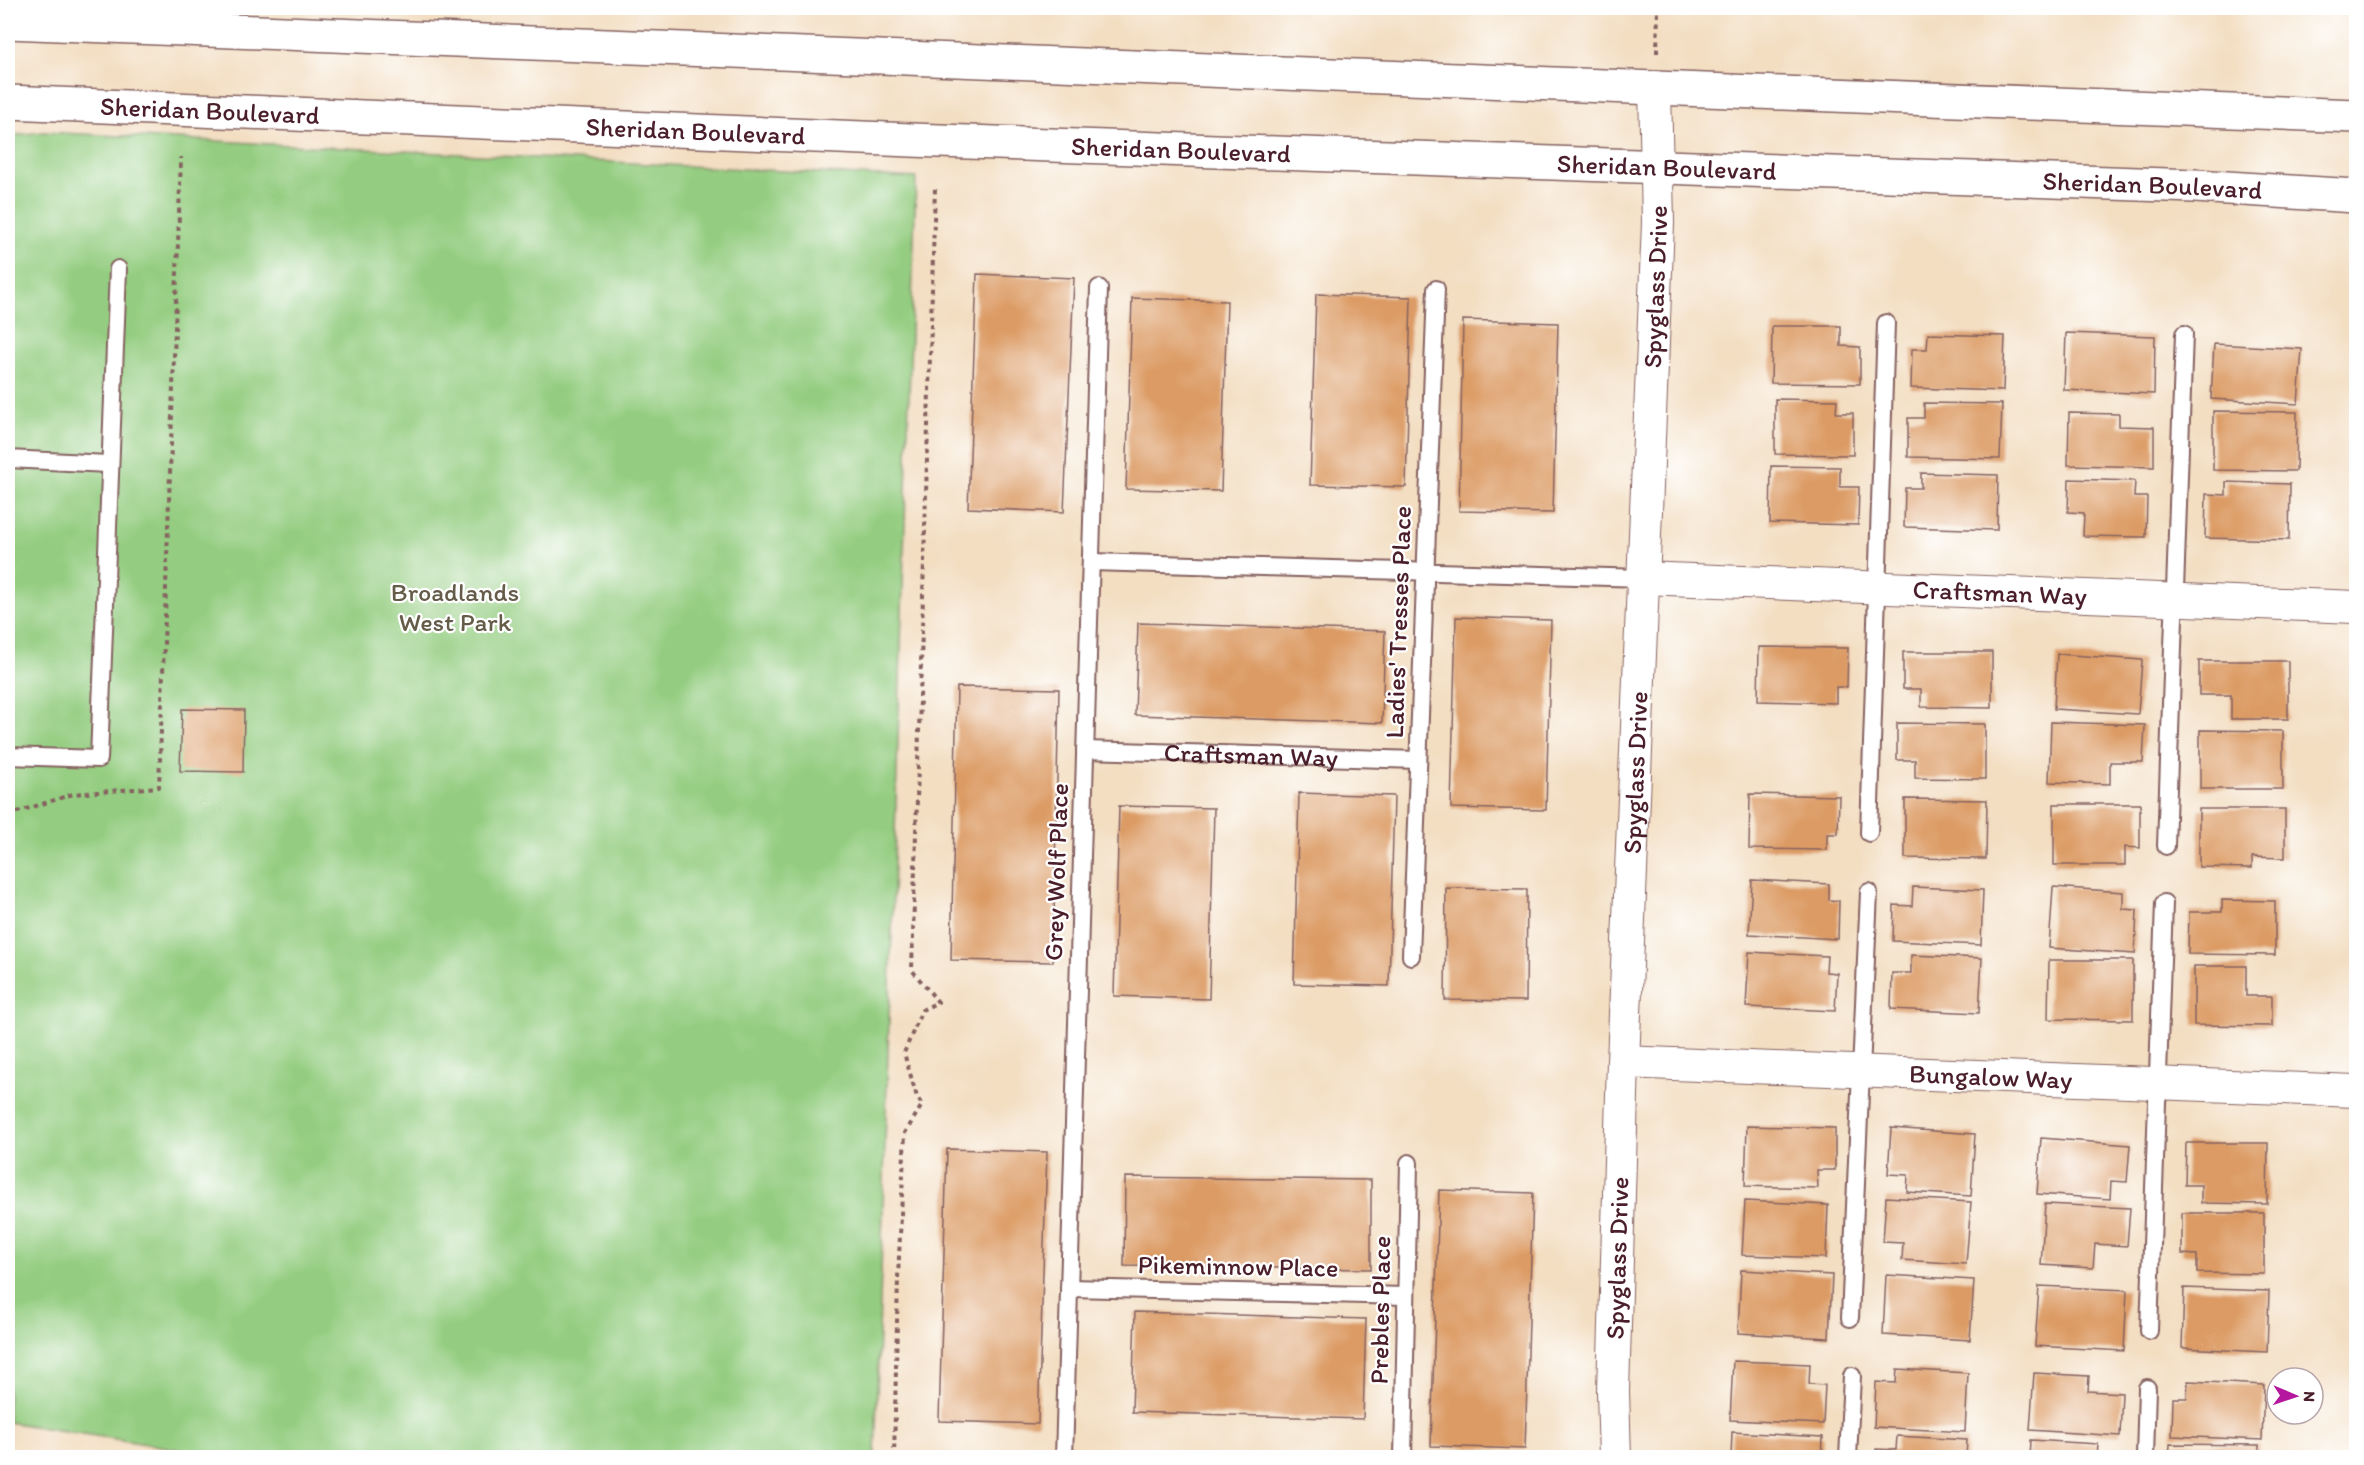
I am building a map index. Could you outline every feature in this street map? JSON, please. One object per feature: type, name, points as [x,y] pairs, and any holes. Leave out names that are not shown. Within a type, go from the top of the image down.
[{"type":"main road","points":[[8,22],[2356,116]]},
{"type":"main road","name":"Sheridan Boulevard","points":[[8,102],[1658,168],[2195,186],[2356,196]]},
{"type":"street","name":"Spyglass Drive","points":[[1615,1458],[1612,1391],[1623,1062],[1658,223],[1656,87]]},
{"type":"street","name":"Craftsman Way","points":[[1643,578],[2356,607]]},
{"type":"street","name":"Bungalow Way","points":[[1623,1062],[2356,1091]]},
{"type":"lane","points":[[8,756],[99,759],[108,464],[118,269]]},
{"type":"lane","name":"Grey Wolf Place","points":[[1064,1458],[1099,288]]},
{"type":"lane","name":"Ladies' Tresses Place","points":[[1411,956],[1436,289]]},
{"type":"lane","points":[[1869,833],[1886,323]]},
{"type":"lane","points":[[2166,846],[2172,600],[2184,333]]},
{"type":"lane","points":[[8,459],[108,464]]},
{"type":"lane","points":[[1091,562],[1643,578]]},
{"type":"lane","name":"Craftsman Way","points":[[1085,750],[1418,760]]},
{"type":"lane","points":[[1850,1318],[1869,892]]},
{"type":"lane","points":[[2149,1331],[2164,903]]},
{"type":"lane","name":"Prebles Place","points":[[1403,1458],[1409,1163]]},
{"type":"lane","name":"Pikeminnow Place","points":[[1069,1288],[1406,1296]]},
{"type":"lane","points":[[1848,1458],[1852,1376]]},
{"type":"lane","points":[[2145,1458],[2147,1388]]},
{"type":"path","points":[[1656,87],[1658,8]]},
{"type":"path","points":[[8,815],[73,794],[159,787],[181,157]]},
{"type":"path","points":[[894,1458],[898,1277],[905,1133],[922,1105],[917,1097],[904,1053],[922,1010],[938,1002],[912,970],[935,187]]},
{"type":"green space","name":"Broadlands West Park","points":[[43,132],[916,178],[875,1457],[229,1457],[8,1422],[8,136]]},
{"type":"building","points":[[977,274],[1074,278],[1064,512],[968,508]]},
{"type":"building","points":[[1316,294],[1411,297],[1406,487],[1310,485]]},
{"type":"building","points":[[1132,298],[1227,301],[1221,491],[1126,489]]},
{"type":"building","points":[[1463,320],[1558,323],[1553,513],[1459,511]]},
{"type":"building","points":[[1772,326],[1841,326],[1841,346],[1860,347],[1860,384],[1771,383]]},
{"type":"building","points":[[2066,333],[2155,336],[2154,394],[2064,390]]},
{"type":"building","points":[[1928,334],[2005,336],[2003,391],[1911,388],[1912,349],[1927,349]]},
{"type":"building","points":[[2214,344],[2302,349],[2298,404],[2211,399]]},
{"type":"building","points":[[1775,399],[1837,400],[1836,413],[1853,413],[1853,455],[1775,454]]},
{"type":"building","points":[[1924,403],[2002,404],[2000,459],[1908,457],[1908,418],[1924,418]]},
{"type":"building","points":[[2213,411],[2297,412],[2296,471],[2213,470]]},
{"type":"building","points":[[2069,413],[2119,414],[2119,426],[2154,427],[2154,467],[2068,465]]},
{"type":"building","points":[[1771,466],[1840,467],[1840,487],[1859,487],[1858,525],[1770,523]]},
{"type":"building","points":[[1921,473],[1998,475],[1997,530],[1904,527],[1905,488],[1921,488]]},
{"type":"building","points":[[2069,479],[2135,481],[2134,497],[2147,497],[2146,537],[2083,536],[2084,513],[2068,512]]},
{"type":"building","points":[[2226,482],[2290,484],[2289,540],[2205,538],[2206,494],[2226,495]]},
{"type":"building","points":[[1456,617],[1551,620],[1546,810],[1451,808]]},
{"type":"building","points":[[1138,623],[1385,631],[1382,723],[1135,715]]},
{"type":"building","points":[[1759,647],[1848,648],[1847,687],[1836,687],[1836,703],[1758,701]]},
{"type":"building","points":[[1903,652],[1992,652],[1992,708],[1921,707],[1921,689],[1903,689]]},
{"type":"building","points":[[2057,654],[2142,660],[2138,714],[2054,709]]},
{"type":"building","points":[[2199,661],[2288,661],[2288,719],[2231,719],[2231,695],[2199,695]]},
{"type":"building","points":[[957,687],[1059,689],[1053,962],[951,960]]},
{"type":"building","points":[[182,709],[244,710],[243,772],[180,771]]},
{"type":"building","points":[[2051,722],[2145,725],[2143,762],[2110,762],[2110,784],[2049,782]]},
{"type":"building","points":[[1897,723],[1985,724],[1985,779],[1915,778],[1915,760],[1897,760]]},
{"type":"building","points":[[2200,730],[2283,731],[2283,789],[2200,789]]},
{"type":"building","points":[[1299,793],[1394,796],[1389,986],[1294,984]]},
{"type":"building","points":[[1750,794],[1839,796],[1838,834],[1827,834],[1827,850],[1749,849]]},
{"type":"building","points":[[1905,799],[1987,800],[1986,859],[1905,858]]},
{"type":"building","points":[[2054,804],[2140,804],[2140,848],[2125,847],[2125,865],[2054,865]]},
{"type":"building","points":[[1119,806],[1214,808],[1209,999],[1114,996]]},
{"type":"building","points":[[2199,809],[2285,809],[2285,858],[2252,857],[2252,868],[2199,867]]},
{"type":"building","points":[[1752,880],[1829,884],[1829,900],[1839,901],[1838,939],[1749,934]]},
{"type":"building","points":[[1913,887],[1983,890],[1981,945],[1893,941],[1894,905],[1912,906]]},
{"type":"building","points":[[2053,887],[2123,892],[2123,909],[2137,910],[2135,954],[2049,948]]},
{"type":"building","points":[[1446,888],[1527,889],[1526,1001],[1445,1000]]},
{"type":"building","points":[[2222,900],[2275,901],[2275,955],[2188,954],[2189,912],[2222,912]]},
{"type":"building","points":[[1749,952],[1827,956],[1826,972],[1837,973],[1835,1011],[1746,1007]]},
{"type":"building","points":[[1911,955],[1982,958],[1979,1013],[1891,1009],[1892,973],[1911,973]]},
{"type":"building","points":[[2049,960],[2133,960],[2133,1020],[2048,1019]]},
{"type":"building","points":[[2194,966],[2246,966],[2246,996],[2272,996],[2272,1026],[2194,1025]]},
{"type":"building","points":[[1747,1126],[1835,1128],[1835,1170],[1817,1170],[1818,1188],[1745,1186]]},
{"type":"building","points":[[1891,1128],[1975,1134],[1971,1196],[1907,1192],[1908,1175],[1888,1174]]},
{"type":"building","points":[[2041,1138],[2130,1145],[2127,1182],[2111,1181],[2110,1199],[2037,1194]]},
{"type":"building","points":[[2186,1143],[2268,1143],[2267,1204],[2201,1203],[2201,1185],[2185,1185]]},
{"type":"building","points":[[947,1149],[1047,1152],[1038,1424],[939,1421]]},
{"type":"building","points":[[1125,1177],[1371,1180],[1371,1269],[1124,1266]]},
{"type":"building","points":[[1439,1190],[1533,1193],[1525,1449],[1431,1446]]},
{"type":"building","points":[[1886,1197],[1971,1202],[1966,1264],[1902,1260],[1903,1243],[1883,1242]]},
{"type":"building","points":[[1745,1201],[1828,1205],[1826,1258],[1742,1255]]},
{"type":"building","points":[[2045,1204],[2130,1208],[2127,1246],[2095,1244],[2093,1268],[2041,1265]]},
{"type":"building","points":[[2182,1213],[2264,1213],[2264,1274],[2197,1273],[2197,1255],[2182,1254]]},
{"type":"building","points":[[1741,1270],[1832,1275],[1829,1338],[1738,1333]]},
{"type":"building","points":[[1886,1275],[1974,1280],[1970,1340],[1883,1335]]},
{"type":"building","points":[[2039,1286],[2127,1290],[2124,1351],[2035,1346]]},
{"type":"building","points":[[2184,1288],[2269,1291],[2267,1352],[2182,1348]]},
{"type":"building","points":[[1135,1312],[1366,1319],[1363,1419],[1132,1412]]},
{"type":"building","points":[[1733,1361],[1810,1364],[1809,1384],[1825,1385],[1823,1424],[1730,1420]]},
{"type":"building","points":[[1897,1369],[1968,1373],[1965,1432],[1874,1427],[1876,1382],[1896,1383]]},
{"type":"building","points":[[2034,1373],[2089,1376],[2088,1391],[2122,1393],[2120,1436],[2030,1430]]},
{"type":"building","points":[[2188,1381],[2264,1385],[2262,1440],[2172,1436],[2173,1398],[2187,1398]]},
{"type":"building","points":[[1732,1432],[1823,1437],[1822,1458],[1731,1458]]},
{"type":"building","points":[[1897,1436],[1967,1440],[1966,1458],[1875,1458],[1876,1449],[1896,1450]]},
{"type":"building","points":[[2031,1440],[2098,1444],[2097,1458],[2030,1458]]},
{"type":"building","points":[[2170,1444],[2259,1445],[2259,1458],[2169,1458]]}]
